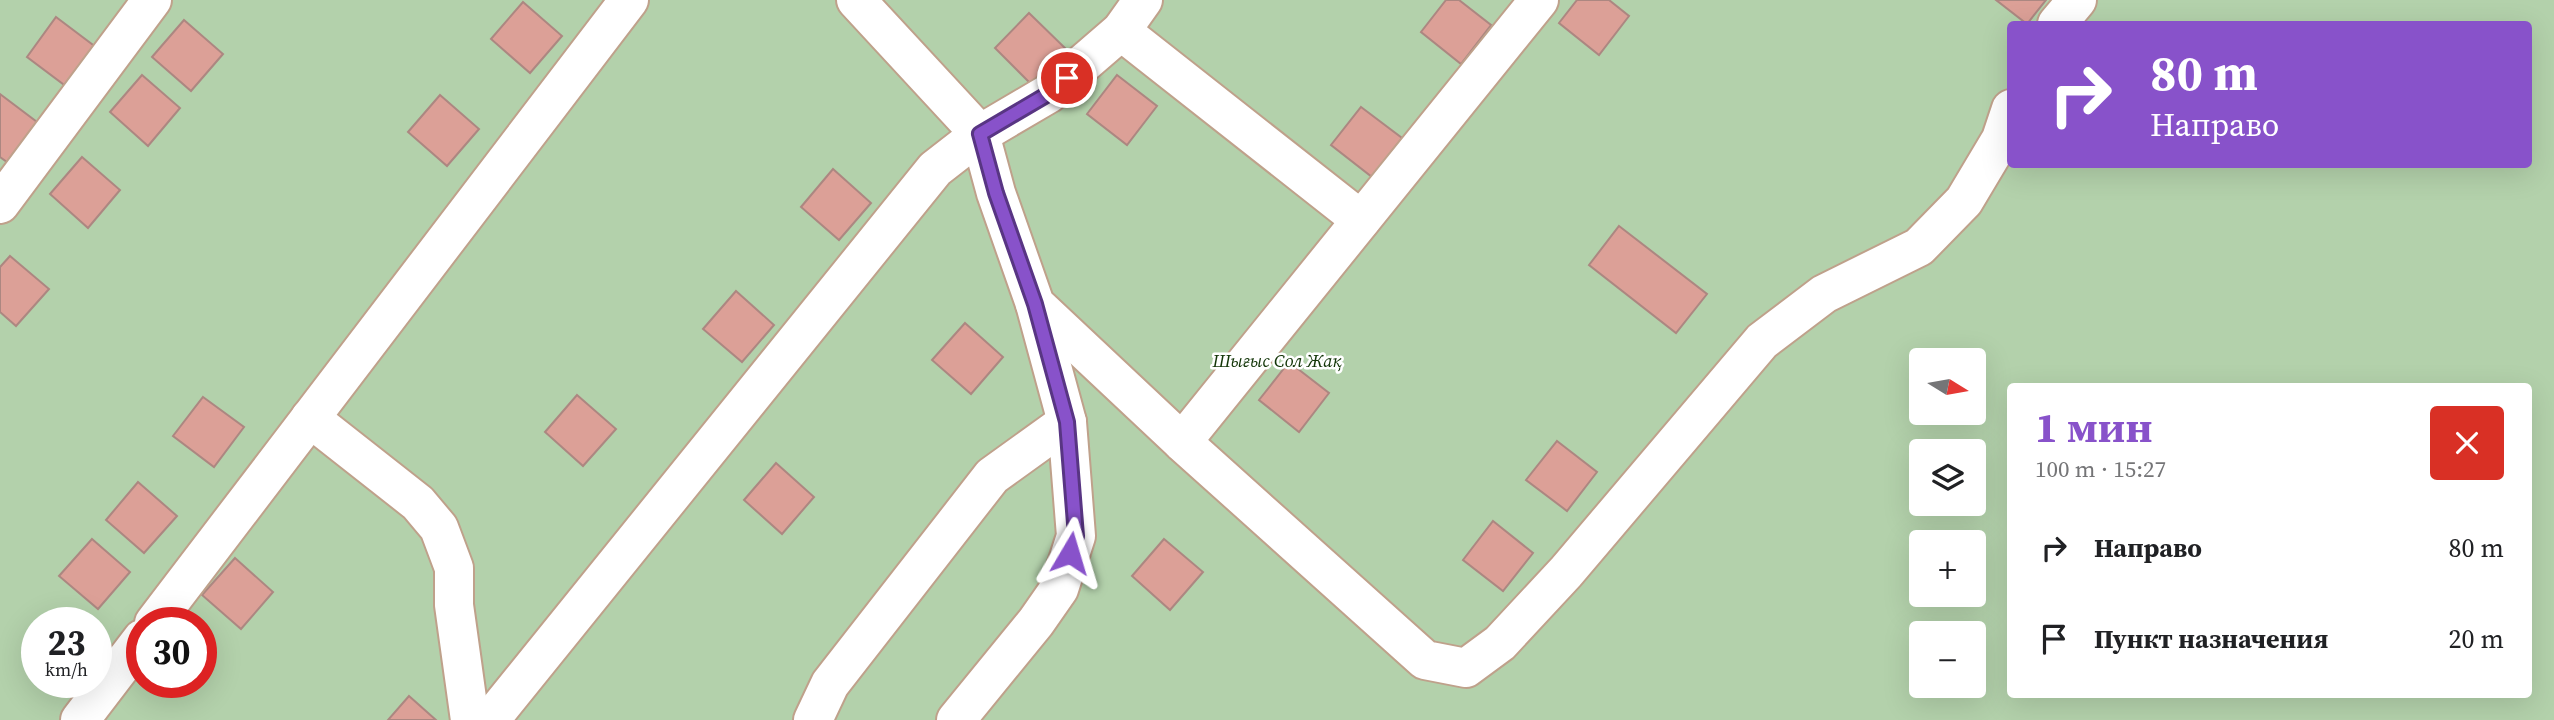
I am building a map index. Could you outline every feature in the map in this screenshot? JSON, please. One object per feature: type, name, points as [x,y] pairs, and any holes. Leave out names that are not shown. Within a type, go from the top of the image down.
[{"type":"street","points":[[0,204],[152,0]]},
{"type":"street","points":[[166,607],[629,0]]},
{"type":"street","points":[[856,0],[980,134],[996,193],[1035,304],[1067,422],[1076,536],[1059,589],[1036,622],[956,720]]},
{"type":"street","points":[[490,720],[935,169],[980,134],[1048,94],[1121,31],[1143,0]]},
{"type":"street","points":[[1182,442],[1539,0]]},
{"type":"street","points":[[2060,21],[2077,0]]},
{"type":"street","points":[[1121,31],[1362,220]]},
{"type":"street","points":[[1035,304],[1182,442],[1425,660],[1466,668],[1500,643],[1566,572],[1762,341],[1824,294],[1919,247],[1964,201],[2001,139],[2007,121]]},
{"type":"street","points":[[310,418],[418,503],[439,528],[454,568],[454,605],[470,720]]},
{"type":"street","points":[[813,720],[830,684],[992,476],[1067,422]]},
{"type":"street","points":[[80,720],[126,660]]},
{"type":"green space","name":"Шығыс Сол Жақ","points":[[0,0],[2554,0],[2554,720],[0,720]]},
{"type":"building","points":[[1446,0],[1459,0],[1491,25],[1461,64],[1421,32]]},
{"type":"building","points":[[1577,0],[1609,0],[1629,16],[1599,55],[1559,23]]},
{"type":"building","points":[[1996,0],[2046,0],[2029,21],[2023,21]]},
{"type":"building","points":[[523,2],[562,36],[530,73],[491,39]]},
{"type":"building","points":[[1029,13],[1066,49],[1031,84],[995,48]]},
{"type":"building","points":[[56,17],[97,48],[67,87],[27,57]]},
{"type":"building","points":[[184,20],[223,54],[191,91],[152,57]]},
{"type":"building","points":[[142,75],[180,108],[148,146],[110,112]]},
{"type":"building","points":[[1117,75],[1157,106],[1127,145],[1087,114]]},
{"type":"building","points":[[0,94],[37,122],[7,162],[0,157]]},
{"type":"building","points":[[440,95],[479,129],[447,166],[408,132]]},
{"type":"building","points":[[1361,107],[1402,138],[1372,177],[1331,145]]},
{"type":"building","points":[[82,157],[120,190],[88,228],[50,194]]},
{"type":"building","points":[[833,169],[871,203],[839,240],[801,207]]},
{"type":"building","points":[[1619,226],[1707,294],[1676,333],[1589,265]]},
{"type":"building","points":[[10,256],[49,289],[16,326],[0,312],[0,267]]},
{"type":"building","points":[[736,291],[774,325],[742,362],[703,329]]},
{"type":"building","points":[[965,323],[1003,357],[971,394],[932,360]]},
{"type":"building","points":[[1289,362],[1329,393],[1299,432],[1259,400]]},
{"type":"building","points":[[577,395],[616,429],[583,466],[545,432]]},
{"type":"building","points":[[203,397],[244,427],[214,467],[173,436]]},
{"type":"building","points":[[1557,441],[1597,472],[1567,511],[1526,480]]},
{"type":"building","points":[[776,463],[814,497],[782,534],[744,500]]},
{"type":"building","points":[[138,482],[177,516],[144,553],[106,520]]},
{"type":"building","points":[[1493,521],[1533,553],[1503,591],[1463,560]]},
{"type":"building","points":[[92,539],[130,572],[100,607],[96,607],[59,576]]},
{"type":"building","points":[[1164,539],[1203,572],[1170,610],[1132,576]]},
{"type":"building","points":[[235,558],[273,592],[241,629],[202,595]]},
{"type":"building","points":[[409,696],[436,720],[388,720]]},
{"type":"route","points":[[1067,78],[1048,94],[980,134],[996,193],[1035,304],[1067,422],[1076,536],[1070,553]]}]
